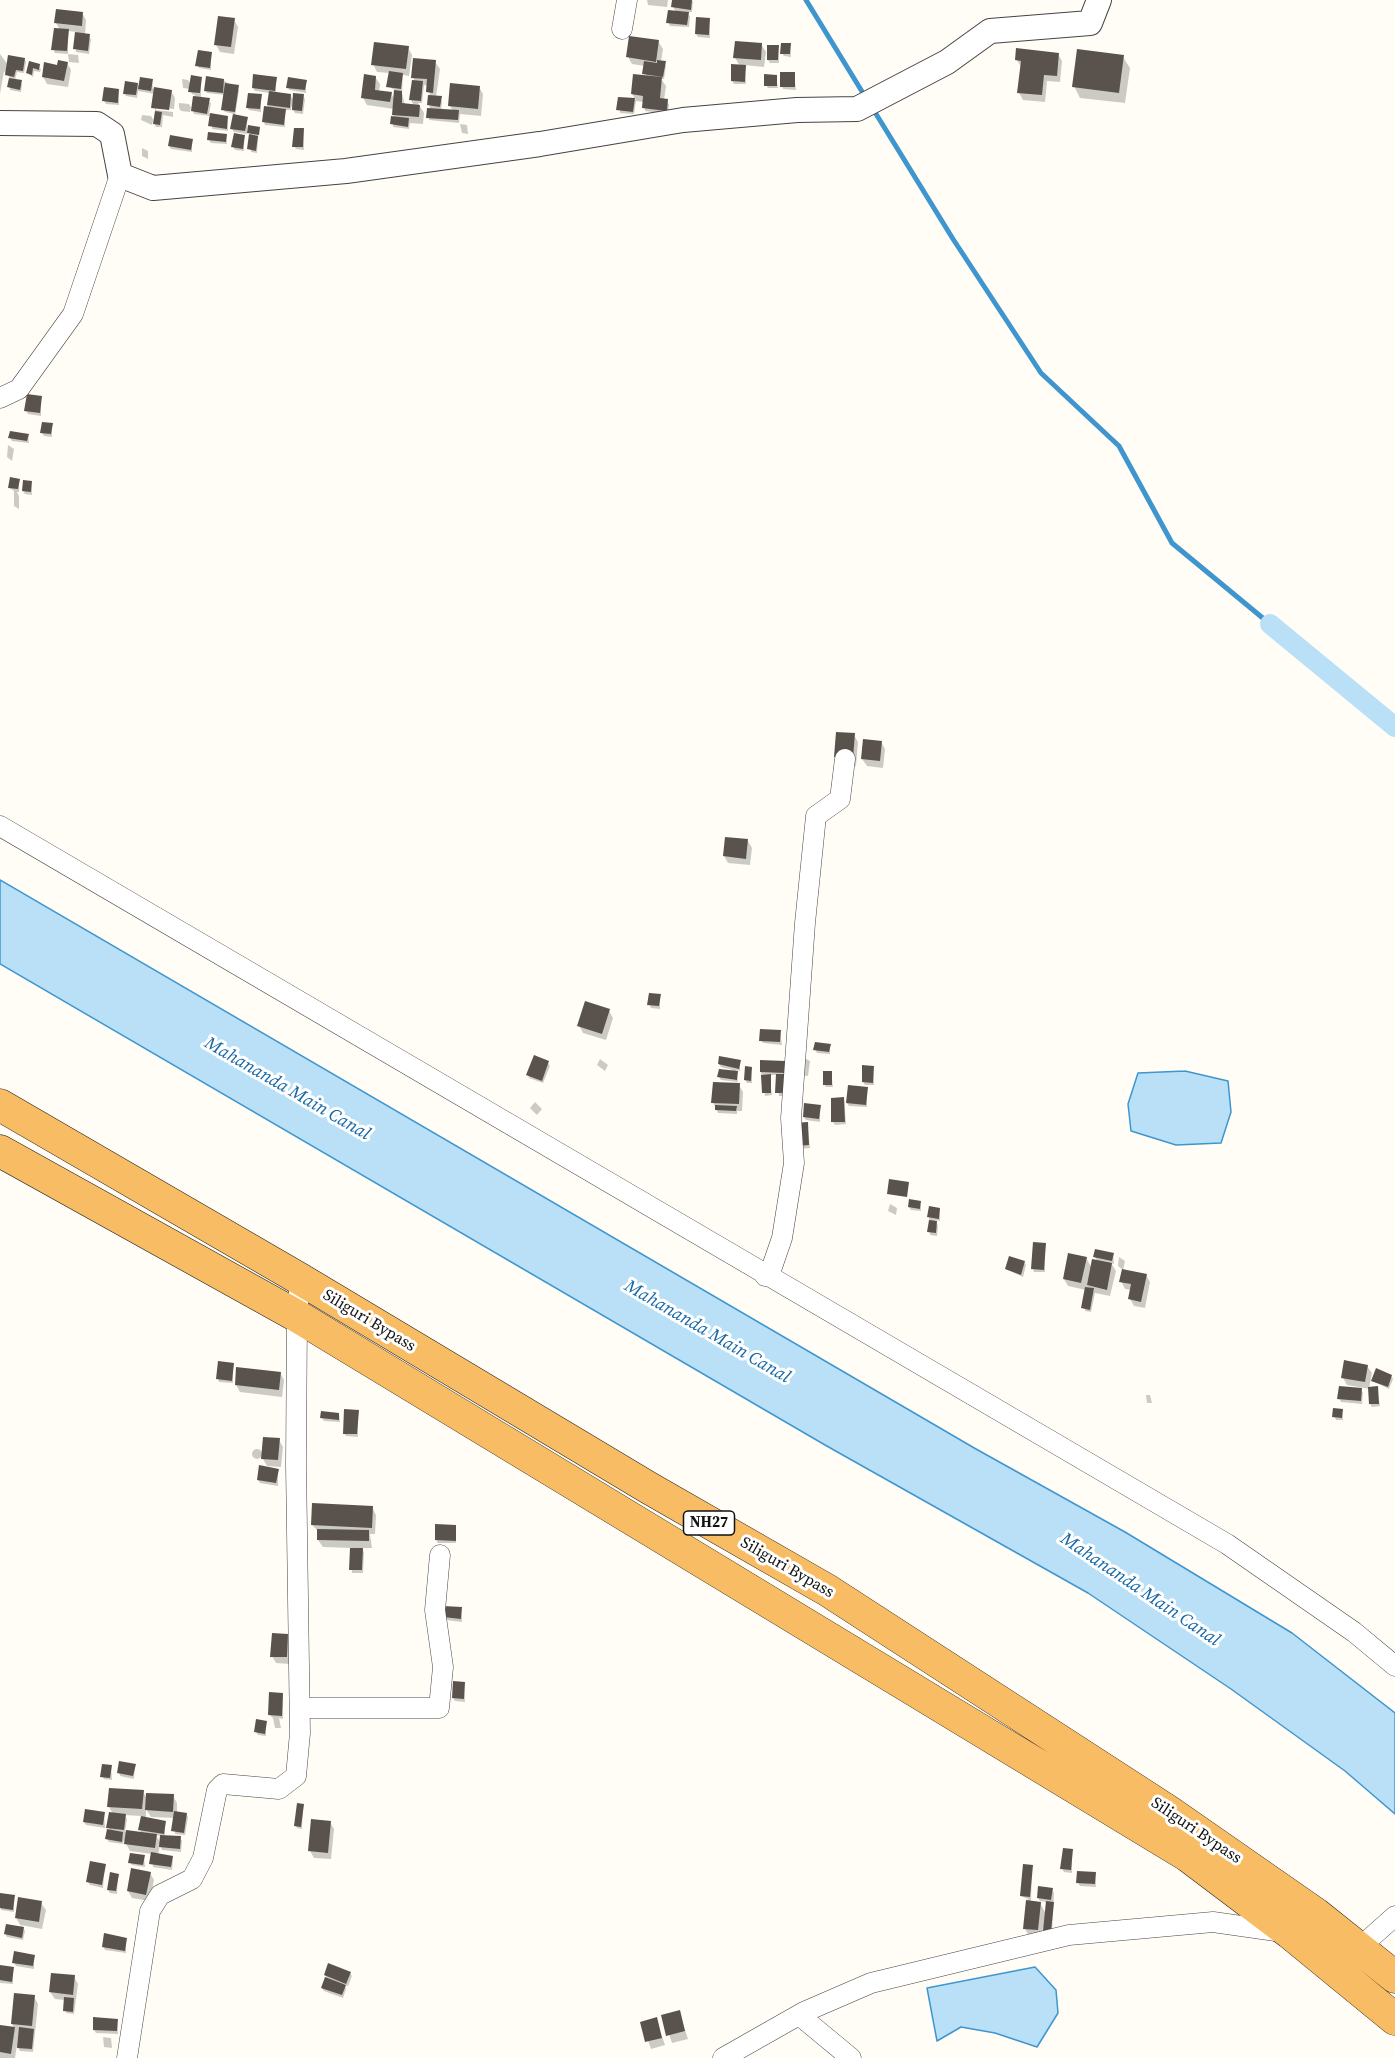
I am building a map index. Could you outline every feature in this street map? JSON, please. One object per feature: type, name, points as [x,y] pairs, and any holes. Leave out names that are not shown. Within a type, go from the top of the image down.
[{"type":"highway","name":"Siliguri Bypass","points":[[0,1105],[649,1488],[827,1590],[1148,1798],[1316,1914],[1395,1977]]},
{"type":"highway","name":"NH27","points":[[0,1150],[297,1316],[1188,1856],[1290,1933],[1395,2019]]},
{"type":"street","points":[[622,29],[627,0]]},
{"type":"street","points":[[120,175],[153,188],[346,171],[540,144],[683,120],[867,105],[946,62],[990,31],[1090,22],[1099,0]]},
{"type":"street","points":[[0,123],[97,124],[112,134],[120,175],[73,314],[19,389],[0,398]]},
{"type":"street","points":[[765,1276],[772,1266],[782,1238],[794,1163],[791,1118],[796,1036],[816,816],[840,799],[845,759]]},
{"type":"street","points":[[0,826],[765,1276],[1227,1544],[1354,1632],[1395,1666]]},
{"type":"street","points":[[127,2058],[150,1911],[160,1895],[192,1879],[203,1858],[217,1790],[223,1784],[279,1789],[296,1776],[300,1708],[297,1316],[300,1280]]},
{"type":"street","points":[[300,1708],[439,1708],[442,1667],[435,1610],[440,1555]]},
{"type":"street","points":[[723,2058],[799,2015],[871,1983],[1069,1935],[1213,1922],[1290,1933],[1316,1914]]},
{"type":"street","points":[[1359,1948],[1395,1916]]},
{"type":"street","points":[[799,2015],[851,2058]]},
{"type":"water","name":"Mahananda Main Canal","points":[[0,880],[976,1449],[1125,1532],[1292,1633],[1395,1713],[1395,1814],[1345,1771],[1231,1689],[1088,1593],[825,1445],[0,964]]},
{"type":"water","points":[[1185,1071],[1228,1081],[1231,1112],[1221,1143],[1176,1145],[1131,1131],[1128,1104],[1138,1073]]},
{"type":"water","points":[[1035,1967],[1056,1990],[1058,2013],[1037,2047],[995,2033],[961,2027],[937,2041],[927,1988]]},
{"type":"building","points":[[672,0],[692,0],[691,10],[671,7]]},
{"type":"building","points":[[56,9],[83,12],[82,26],[54,23]]},
{"type":"building","points":[[668,10],[689,12],[687,25],[666,23]]},
{"type":"building","points":[[218,16],[235,18],[231,47],[214,45]]},
{"type":"building","points":[[696,17],[710,18],[709,35],[695,34]]},
{"type":"building","points":[[54,28],[69,29],[67,51],[51,50]]},
{"type":"building","points":[[75,32],[90,34],[88,51],[73,49]]},
{"type":"building","points":[[629,36],[659,40],[656,62],[626,57]]},
{"type":"building","points":[[735,41],[762,43],[761,60],[733,58]]},
{"type":"building","points":[[374,42],[409,46],[406,69],[371,65]]},
{"type":"building","points":[[781,43],[791,43],[790,54],[780,54]]},
{"type":"building","points":[[767,45],[779,45],[778,60],[767,60]]},
{"type":"building","points":[[1016,48],[1059,53],[1057,76],[1044,75],[1042,95],[1017,93],[1021,61],[1015,60]]},
{"type":"building","points":[[1077,49],[1124,55],[1119,93],[1072,87]]},
{"type":"building","points":[[198,50],[212,52],[210,68],[195,66]]},
{"type":"building","points":[[8,55],[25,58],[23,71],[16,70],[14,77],[5,75]]},
{"type":"building","points":[[413,58],[436,60],[433,93],[426,92],[427,79],[411,78]]},
{"type":"building","points":[[58,60],[68,62],[64,81],[42,77],[44,62],[57,65]]},
{"type":"building","points":[[657,60],[666,61],[663,77],[642,74],[644,61],[657,63]]},
{"type":"building","points":[[29,61],[40,64],[39,70],[33,68],[32,75],[26,73]]},
{"type":"building","points":[[731,64],[746,65],[745,82],[731,81]]},
{"type":"building","points":[[389,71],[403,73],[401,89],[386,87]]},
{"type":"building","points":[[780,72],[795,72],[795,87],[780,87]]},
{"type":"building","points":[[253,74],[277,77],[275,91],[252,88]]},
{"type":"building","points":[[364,74],[376,76],[375,90],[392,92],[390,102],[361,98]]},
{"type":"building","points":[[633,74],[662,77],[660,98],[668,99],[667,111],[642,108],[643,96],[631,94]]},
{"type":"building","points":[[764,74],[777,75],[777,86],[764,86]]},
{"type":"building","points":[[191,75],[202,77],[200,93],[188,92]]},
{"type":"building","points":[[206,76],[224,79],[223,93],[204,91]]},
{"type":"building","points":[[140,77],[153,79],[151,91],[138,89]]},
{"type":"building","points":[[288,77],[307,80],[305,90],[286,88]]},
{"type":"building","points":[[9,78],[22,80],[20,90],[7,87]]},
{"type":"building","points":[[412,80],[423,81],[421,101],[409,100]]},
{"type":"building","points":[[125,81],[138,83],[136,95],[123,94]]},
{"type":"building","points":[[225,83],[239,85],[235,112],[221,110]]},
{"type":"building","points":[[450,83],[480,86],[478,109],[448,106]]},
{"type":"building","points":[[104,87],[119,89],[118,103],[102,101]]},
{"type":"building","points":[[154,87],[172,90],[169,110],[151,108]]},
{"type":"building","points":[[394,90],[402,91],[402,103],[420,105],[419,117],[392,115]]},
{"type":"building","points":[[269,91],[291,94],[290,108],[267,105]]},
{"type":"building","points":[[248,93],[262,94],[260,109],[246,108]]},
{"type":"building","points":[[293,93],[304,94],[302,111],[292,110]]},
{"type":"building","points":[[428,95],[442,96],[440,107],[427,105]]},
{"type":"building","points":[[193,96],[210,98],[207,114],[191,111]]},
{"type":"building","points":[[618,97],[635,98],[633,112],[616,110]]},
{"type":"building","points":[[264,106],[286,109],[284,125],[262,122]]},
{"type":"building","points":[[427,108],[459,110],[458,120],[426,118]]},
{"type":"building","points":[[155,111],[162,112],[160,125],[153,124]]},
{"type":"building","points":[[210,113],[228,116],[227,129],[208,126]]},
{"type":"building","points":[[233,114],[248,117],[245,131],[230,129]]},
{"type":"building","points":[[391,116],[409,118],[408,127],[390,124]]},
{"type":"building","points":[[248,125],[260,127],[259,135],[247,133]]},
{"type":"building","points":[[294,128],[304,128],[303,147],[292,147]]},
{"type":"building","points":[[208,132],[227,134],[226,142],[207,140]]},
{"type":"building","points":[[234,133],[245,135],[243,149],[231,147]]},
{"type":"building","points":[[249,134],[258,136],[256,151],[247,149]]},
{"type":"building","points":[[170,135],[193,139],[191,150],[168,146]]},
{"type":"building","points":[[27,394],[42,396],[40,413],[24,411]]},
{"type":"building","points":[[42,422],[53,423],[51,434],[40,433]]},
{"type":"building","points":[[10,431],[29,434],[27,441],[8,438]]},
{"type":"building","points":[[10,477],[20,479],[18,489],[8,488]]},
{"type":"building","points":[[23,480],[32,481],[31,492],[22,491]]},
{"type":"building","points":[[836,732],[855,733],[853,759],[834,757]]},
{"type":"building","points":[[863,739],[882,741],[880,761],[861,759]]},
{"type":"building","points":[[725,837],[748,839],[746,859],[723,856]]},
{"type":"building","points":[[649,993],[661,994],[659,1006],[647,1005]]},
{"type":"building","points":[[585,1001],[610,1009],[602,1034],[577,1026]]},
{"type":"building","points":[[760,1029],[781,1030],[780,1042],[759,1041]]},
{"type":"building","points":[[815,1042],[831,1044],[829,1052],[813,1050]]},
{"type":"building","points":[[534,1055],[549,1061],[542,1081],[526,1075]]},
{"type":"building","points":[[719,1056],[741,1060],[739,1069],[718,1064]]},
{"type":"building","points":[[760,1060],[785,1061],[785,1073],[760,1072]]},
{"type":"building","points":[[862,1065],[874,1066],[873,1083],[862,1082]]},
{"type":"building","points":[[745,1066],[752,1067],[751,1081],[744,1080]]},
{"type":"building","points":[[719,1069],[738,1071],[737,1080],[717,1077]]},
{"type":"building","points":[[823,1071],[832,1071],[832,1085],[823,1085]]},
{"type":"building","points":[[771,1074],[771,1093],[762,1093],[761,1075]]},
{"type":"building","points":[[776,1074],[788,1074],[788,1093],[775,1093]]},
{"type":"building","points":[[713,1082],[740,1083],[739,1104],[711,1103]]},
{"type":"building","points":[[848,1085],[868,1087],[866,1105],[846,1103]]},
{"type":"building","points":[[844,1097],[845,1122],[831,1122],[831,1098]]},
{"type":"building","points":[[804,1103],[821,1105],[819,1119],[803,1117]]},
{"type":"building","points":[[715,1105],[737,1106],[736,1111],[715,1110]]},
{"type":"building","points":[[808,1122],[809,1145],[796,1146],[794,1123]]},
{"type":"building","points":[[889,1179],[909,1182],[907,1197],[887,1194]]},
{"type":"building","points":[[909,1199],[921,1201],[920,1209],[908,1207]]},
{"type":"building","points":[[929,1206],[940,1208],[939,1219],[927,1217]]},
{"type":"building","points":[[929,1220],[937,1221],[936,1233],[927,1232]]},
{"type":"building","points":[[1033,1242],[1046,1243],[1044,1270],[1031,1269]]},
{"type":"building","points":[[1095,1249],[1114,1253],[1112,1261],[1093,1257]]},
{"type":"building","points":[[1068,1253],[1087,1257],[1081,1283],[1063,1279]]},
{"type":"building","points":[[1009,1256],[1025,1261],[1021,1275],[1005,1269]]},
{"type":"building","points":[[1092,1259],[1112,1263],[1107,1290],[1087,1285]]},
{"type":"building","points":[[1122,1269],[1147,1274],[1141,1302],[1128,1299],[1131,1284],[1119,1282]]},
{"type":"building","points":[[1085,1287],[1094,1288],[1090,1310],[1081,1308]]},
{"type":"building","points":[[1344,1360],[1368,1365],[1365,1382],[1341,1378]]},
{"type":"building","points":[[218,1361],[234,1363],[232,1381],[216,1379]]},
{"type":"building","points":[[236,1367],[281,1372],[279,1390],[235,1385]]},
{"type":"building","points":[[1376,1368],[1392,1375],[1388,1387],[1371,1381]]},
{"type":"building","points":[[1339,1386],[1362,1388],[1361,1401],[1337,1399]]},
{"type":"building","points":[[1378,1386],[1379,1404],[1369,1404],[1368,1387]]},
{"type":"building","points":[[1333,1408],[1343,1409],[1342,1418],[1332,1417]]},
{"type":"building","points":[[344,1409],[359,1410],[357,1434],[343,1434]]},
{"type":"building","points":[[321,1411],[339,1413],[339,1420],[320,1418]]},
{"type":"building","points":[[263,1437],[280,1438],[278,1460],[261,1459]]},
{"type":"building","points":[[259,1465],[279,1469],[276,1483],[257,1480]]},
{"type":"building","points":[[312,1503],[373,1506],[372,1528],[311,1525]]},
{"type":"building","points":[[435,1524],[456,1525],[456,1541],[435,1540]]},
{"type":"building","points":[[317,1529],[369,1530],[369,1541],[317,1540]]},
{"type":"building","points":[[350,1548],[363,1548],[362,1570],[349,1570]]},
{"type":"building","points":[[443,1606],[462,1607],[461,1619],[443,1617]]},
{"type":"building","points":[[272,1633],[288,1634],[287,1657],[270,1657]]},
{"type":"building","points":[[453,1681],[465,1682],[464,1699],[452,1698]]},
{"type":"building","points":[[269,1692],[283,1693],[282,1716],[268,1715]]},
{"type":"building","points":[[256,1719],[267,1721],[265,1734],[254,1732]]},
{"type":"building","points":[[119,1761],[136,1764],[133,1776],[117,1773]]},
{"type":"building","points":[[102,1764],[112,1765],[110,1778],[100,1777]]},
{"type":"building","points":[[109,1788],[144,1790],[142,1809],[107,1807]]},
{"type":"building","points":[[146,1793],[174,1794],[173,1812],[145,1810]]},
{"type":"building","points":[[297,1803],[304,1804],[301,1827],[294,1826]]},
{"type":"building","points":[[85,1809],[105,1812],[103,1825],[83,1822]]},
{"type":"building","points":[[174,1811],[187,1813],[184,1833],[171,1831]]},
{"type":"building","points":[[109,1812],[126,1814],[124,1830],[106,1828]]},
{"type":"building","points":[[141,1816],[166,1821],[164,1834],[138,1830]]},
{"type":"building","points":[[311,1819],[331,1821],[328,1853],[308,1851]]},
{"type":"building","points":[[107,1829],[123,1832],[122,1842],[105,1839]]},
{"type":"building","points":[[126,1830],[157,1834],[155,1848],[124,1844]]},
{"type":"building","points":[[160,1835],[181,1836],[180,1849],[159,1847]]},
{"type":"building","points":[[1063,1848],[1073,1849],[1071,1870],[1060,1869]]},
{"type":"building","points":[[151,1852],[173,1856],[171,1867],[149,1864]]},
{"type":"building","points":[[130,1853],[145,1855],[143,1865],[128,1863]]},
{"type":"building","points":[[90,1861],[106,1864],[102,1885],[86,1882]]},
{"type":"building","points":[[1023,1864],[1033,1865],[1030,1897],[1020,1896]]},
{"type":"building","points":[[131,1868],[151,1872],[146,1895],[127,1891]]},
{"type":"building","points":[[1077,1871],[1096,1872],[1095,1884],[1076,1883]]},
{"type":"building","points":[[110,1872],[119,1874],[116,1891],[107,1890]]},
{"type":"building","points":[[1038,1886],[1053,1888],[1051,1900],[1037,1898]]},
{"type":"building","points":[[0,1893],[15,1895],[13,1910],[0,1908]]},
{"type":"building","points":[[18,1897],[42,1901],[39,1922],[15,1918]]},
{"type":"building","points":[[1026,1900],[1041,1902],[1038,1930],[1023,1929]]},
{"type":"building","points":[[1046,1901],[1054,1902],[1051,1932],[1043,1931]]},
{"type":"building","points":[[6,1924],[24,1927],[22,1938],[4,1934]]},
{"type":"building","points":[[104,1933],[127,1938],[125,1951],[102,1947]]},
{"type":"building","points":[[14,1951],[35,1955],[33,1966],[12,1963]]},
{"type":"building","points":[[328,1963],[351,1972],[346,1984],[324,1975]]},
{"type":"building","points":[[0,1965],[14,1967],[12,1982],[0,1980]]},
{"type":"building","points":[[51,1973],[75,1975],[73,1995],[49,1992]]},
{"type":"building","points":[[325,1977],[346,1985],[342,1995],[321,1988]]},
{"type":"building","points":[[14,1993],[35,1995],[32,2026],[11,2024]]},
{"type":"building","points":[[64,1997],[74,1998],[73,2012],[63,2011]]},
{"type":"building","points":[[680,2010],[685,2031],[666,2036],[661,2015]]},
{"type":"building","points":[[93,2017],[118,2019],[117,2031],[93,2030]]},
{"type":"building","points":[[657,2017],[662,2038],[645,2042],[640,2022]]},
{"type":"building","points":[[0,2025],[15,2027],[11,2054],[0,2052]]},
{"type":"building","points":[[19,2027],[34,2029],[32,2049],[17,2048]]},
{"type":"waterway","points":[[806,0],[866,98]]},
{"type":"waterway","points":[[873,109],[953,239],[1041,373],[1119,446],[1172,543],[1270,624]]},
{"type":"waterway","points":[[1270,624],[1395,727]]}]
